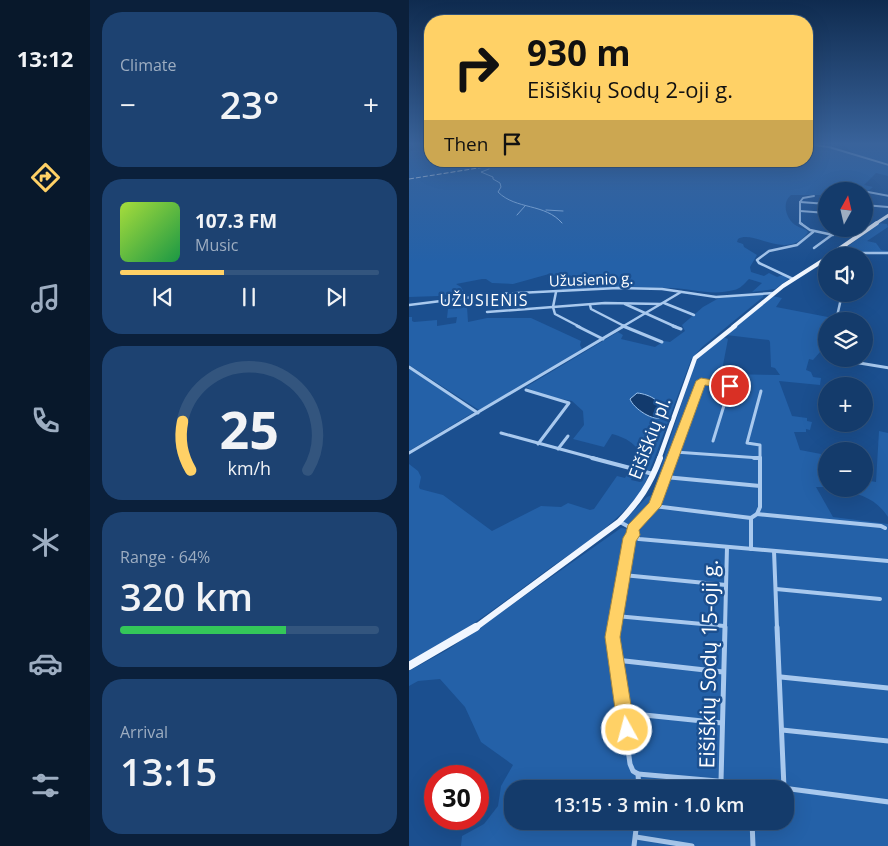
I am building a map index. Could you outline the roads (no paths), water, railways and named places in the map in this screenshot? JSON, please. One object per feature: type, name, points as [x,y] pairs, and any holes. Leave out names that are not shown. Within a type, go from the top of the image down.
[{"type":"main road","name":"Eišiškių pl.","points":[[873,225],[888,215]]},
{"type":"main road","name":"Eišiškių pl.","points":[[843,247],[855,238]]},
{"type":"main road","name":"Eišiškių pl.","points":[[409,666],[467,634],[619,522],[645,492],[654,474],[695,358],[774,293],[818,263]]},
{"type":"street","points":[[873,193],[888,196]]},
{"type":"street","points":[[814,196],[803,198],[800,202],[800,210],[802,225],[813,232],[818,233]]},
{"type":"street","points":[[800,202],[818,203]]},
{"type":"street","points":[[873,206],[888,207]]},
{"type":"street","points":[[800,210],[818,212]]},
{"type":"street","points":[[793,279],[759,263],[757,260],[761,255],[768,252],[797,244],[813,232]]},
{"type":"street","points":[[814,248],[829,238]]},
{"type":"street","points":[[873,254],[888,254]]},
{"type":"street","name":"Užusienio g.","points":[[409,305],[497,294],[628,288],[682,292],[716,297],[774,293]]},
{"type":"street","points":[[556,292],[553,307],[554,313],[603,339]]},
{"type":"street","points":[[409,453],[682,292]]},
{"type":"street","points":[[625,303],[681,329]]},
{"type":"street","points":[[487,312],[590,304],[663,303],[694,315]]},
{"type":"street","points":[[590,304],[591,309],[609,319],[662,342]]},
{"type":"street","points":[[873,365],[888,368]]},
{"type":"street","points":[[409,367],[478,413]]},
{"type":"street","points":[[709,780],[638,774],[633,771],[630,764],[625,713],[613,637],[629,538],[633,535],[633,529],[654,506],[701,381],[730,386],[713,440]]},
{"type":"street","points":[[526,390],[569,403],[538,444]]},
{"type":"street","points":[[654,506],[751,518],[757,514],[760,507],[760,445],[747,443],[761,391]]},
{"type":"street","points":[[501,433],[654,474]]},
{"type":"street","points":[[558,449],[568,436]]},
{"type":"street","points":[[675,452],[760,458]]},
{"type":"street","points":[[665,477],[760,486]]},
{"type":"street","points":[[757,514],[881,526],[885,528]]},
{"type":"street","points":[[751,518],[751,549]]},
{"type":"street","points":[[619,522],[633,529]]},
{"type":"street","points":[[633,535],[639,539],[888,561]]},
{"type":"street","name":"Eišiškių Sodų 15-oji g.","points":[[721,780],[727,547]]},
{"type":"street","points":[[774,551],[781,677],[784,780]]},
{"type":"street","points":[[623,575],[726,586]]},
{"type":"street","points":[[776,589],[880,599]]},
{"type":"street","points":[[616,616],[725,626]]},
{"type":"street","points":[[616,660],[723,672]]},
{"type":"street","points":[[781,677],[888,688]]},
{"type":"street","points":[[625,713],[722,723]]},
{"type":"street","points":[[782,730],[888,741]]},
{"type":"street","points":[[638,774],[638,780]]},
{"type":"street","points":[[794,789],[888,802]]},
{"type":"street","points":[[634,846],[636,830]]},
{"type":"street","points":[[753,830],[753,846]]},
{"type":"street","points":[[636,837],[692,846]]},
{"type":"waterway","points":[[500,183],[501,187],[498,192],[505,198],[547,212],[562,223]]},
{"type":"waterway","points":[[517,215],[525,206]]},
{"type":"waterway","points":[[546,210],[563,211]]},
{"type":"district","name":"UŽUSIENIS","points":[[484,300]]}]
